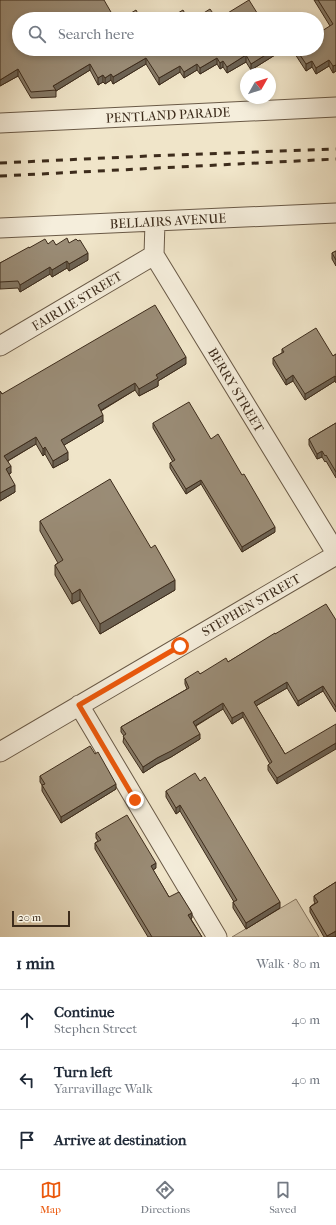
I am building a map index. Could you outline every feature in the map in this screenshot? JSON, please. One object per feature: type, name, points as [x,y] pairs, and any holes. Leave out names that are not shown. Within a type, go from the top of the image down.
[{"type":"street","name":"PENTLAND PARADE","points":[[0,123],[336,107]]},
{"type":"street","name":"BELLAIRS AVENUE","points":[[0,228],[336,213]]},
{"type":"street","points":[[154,255],[155,222]]},
{"type":"street","name":"FAIRLIE STREET","points":[[0,346],[154,255]]},
{"type":"street","name":"BERRY STREET","points":[[154,255],[336,554]]},
{"type":"street","name":"STEPHEN STREET","points":[[0,752],[336,554]]},
{"type":"street","points":[[79,705],[217,937]]},
{"type":"shaded area","points":[[296,899],[319,937],[232,937]]},
{"type":"building","points":[[0,0],[104,0],[111,12],[12,12],[12,56],[244,56],[227,67],[223,61],[220,63],[217,58],[200,68],[197,64],[184,72],[180,66],[159,78],[146,58],[113,77],[111,74],[105,78],[103,75],[98,78],[90,64],[53,86],[56,90],[31,92],[18,69],[0,80]]},
{"type":"building","points":[[249,0],[256,12],[229,12]]},
{"type":"building","points":[[318,0],[336,0],[336,65],[333,66],[329,60],[316,68],[312,61],[306,64],[301,56],[324,56],[324,30],[333,24]]},
{"type":"building","points":[[210,9],[212,12],[205,12]]},
{"type":"building","points":[[247,56],[264,56],[251,64]]},
{"type":"building","points":[[67,238],[69,243],[76,239],[78,241],[80,240],[88,253],[69,264],[67,261],[52,270],[50,267],[20,285],[18,281],[0,282],[0,263],[45,239],[48,244],[53,240],[56,245]]},
{"type":"building","points":[[336,251],[336,260],[332,253]]},
{"type":"building","points":[[155,305],[186,357],[156,375],[158,378],[139,389],[135,383],[98,405],[103,415],[61,440],[68,452],[53,461],[45,447],[43,449],[36,437],[4,456],[11,466],[6,469],[15,485],[0,493],[0,391],[2,394]]},
{"type":"building","points":[[316,328],[333,356],[336,354],[336,377],[335,376],[305,394],[293,375],[286,380],[273,358],[284,352],[282,349]]},
{"type":"building","points":[[189,402],[211,439],[218,434],[242,475],[244,474],[275,527],[242,547],[201,480],[186,489],[170,463],[175,460],[153,423]]},
{"type":"building","points":[[336,423],[336,472],[322,451],[317,454],[309,439]]},
{"type":"building","points":[[110,479],[151,548],[155,545],[175,580],[100,624],[80,589],[72,594],[55,565],[63,560],[40,521]]},
{"type":"building","points":[[326,604],[336,620],[336,707],[323,686],[298,701],[287,682],[254,702],[285,754],[336,724],[336,743],[277,778],[268,765],[272,762],[243,712],[232,718],[223,703],[193,722],[200,734],[143,767],[123,736],[126,734],[121,727],[189,688],[185,679],[198,671],[200,674],[226,658],[228,662]]},
{"type":"building","points":[[90,746],[95,754],[98,752],[116,784],[61,817],[42,785],[45,784],[40,776]]},
{"type":"building","points":[[195,773],[200,781],[205,777],[280,902],[246,923],[233,902],[237,900],[180,805],[176,808],[166,791]]},
{"type":"building","points":[[127,815],[156,863],[151,866],[169,897],[179,892],[192,913],[188,915],[202,937],[152,937],[95,843],[101,840],[96,833]]},
{"type":"building","points":[[336,882],[336,931],[327,936],[310,907],[318,902],[314,896]]},
{"type":"railway","points":[[0,163],[336,149]]},
{"type":"railway","points":[[0,176],[336,159]]},
{"type":"route","points":[[135,800],[79,705],[180,646]]}]
